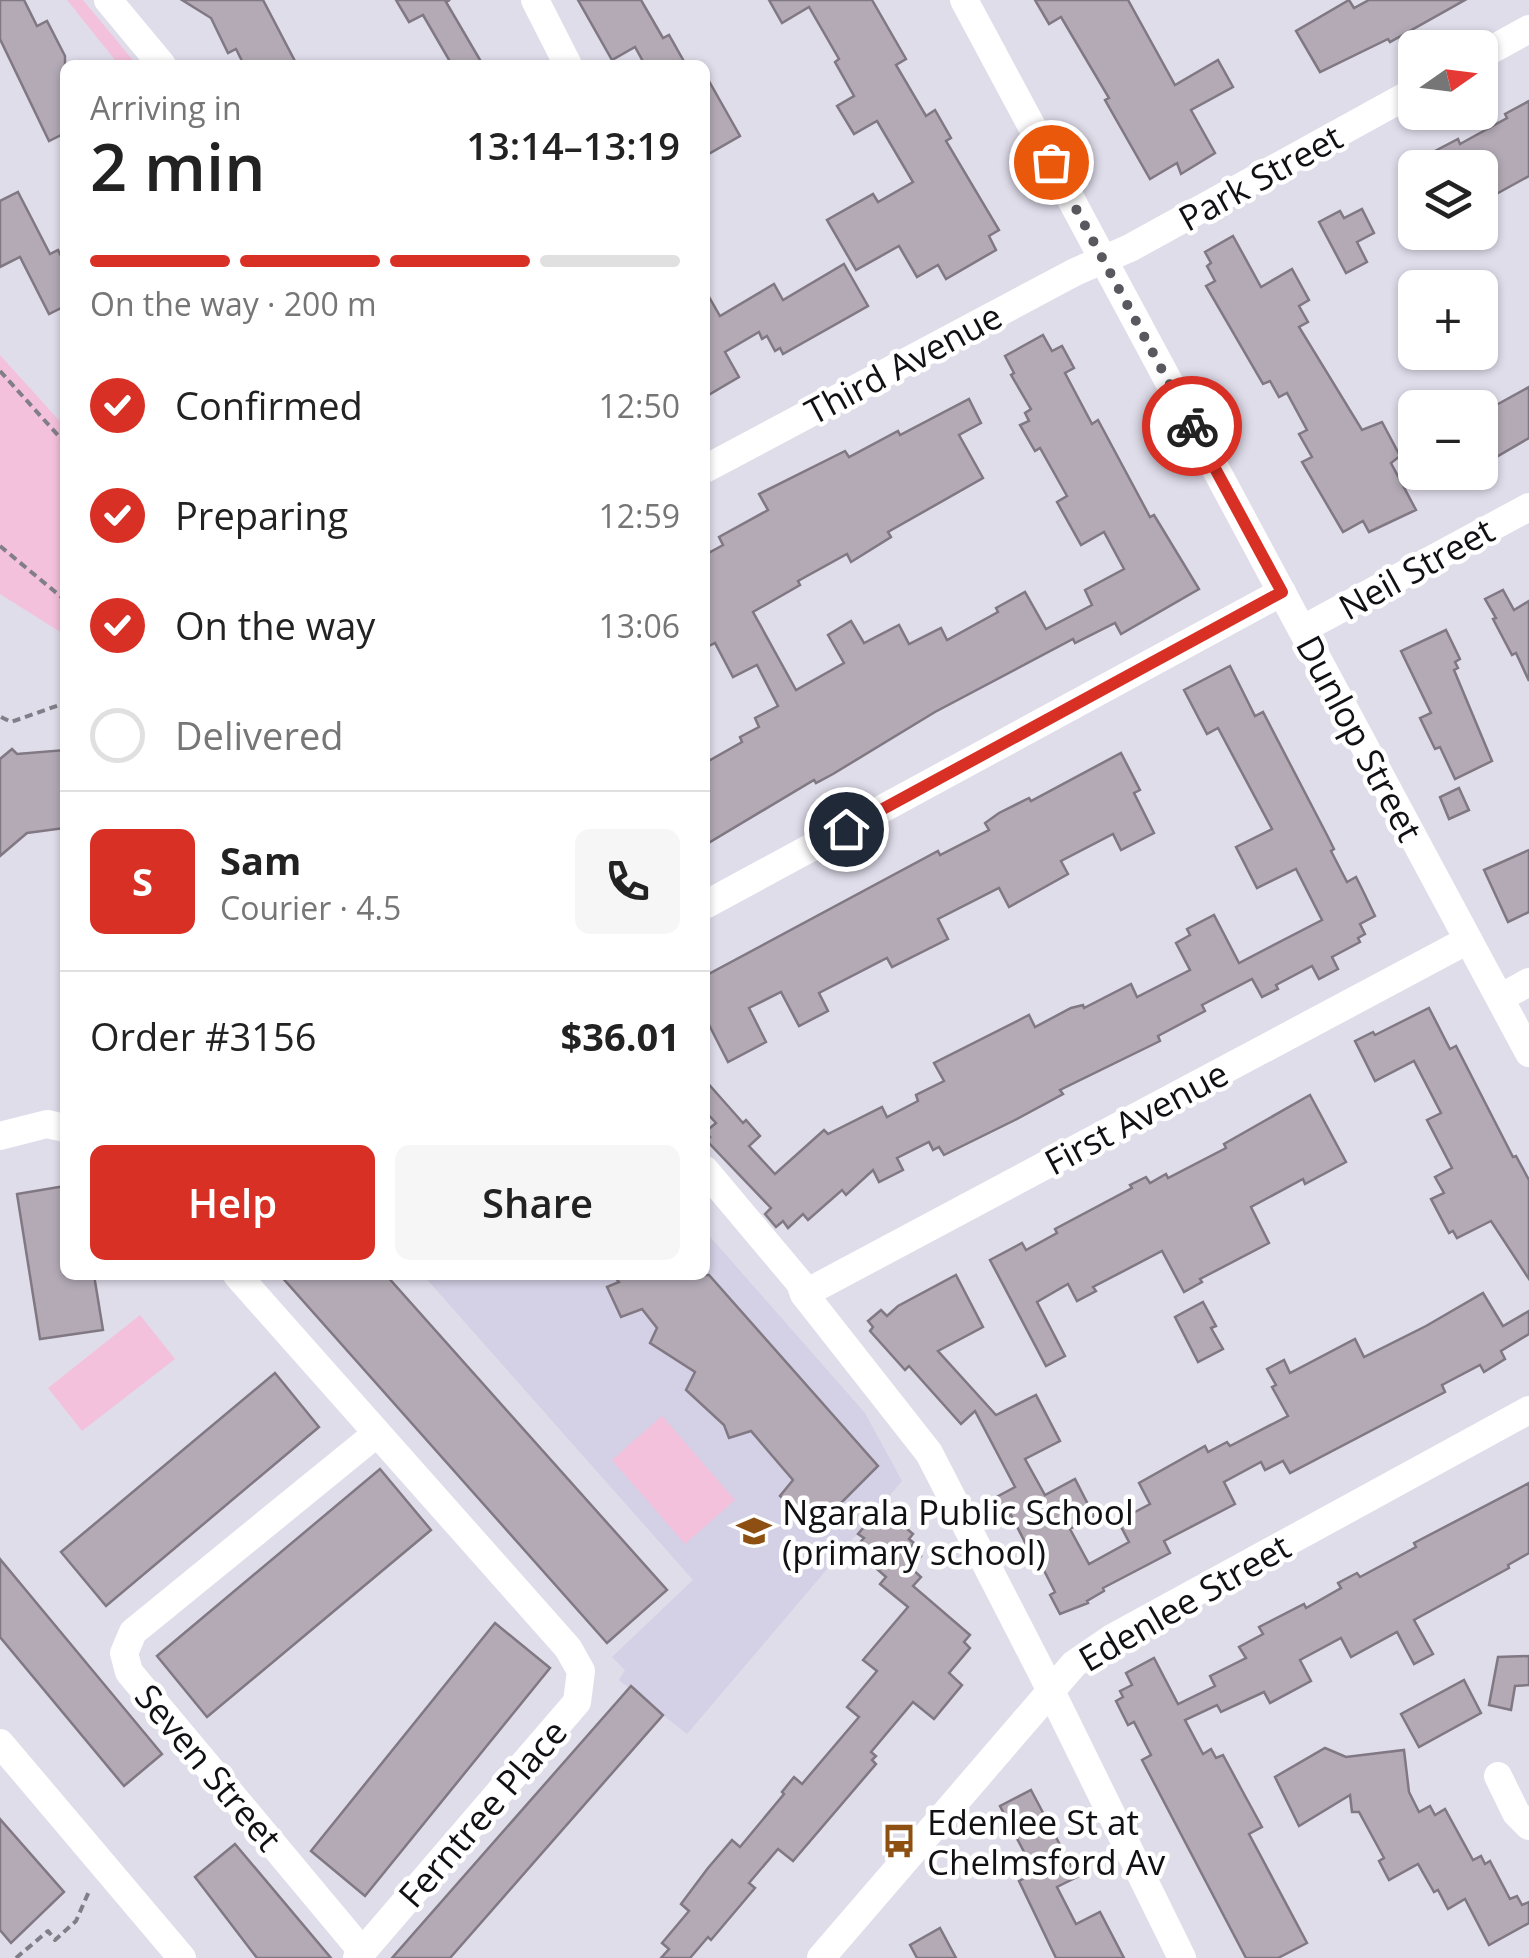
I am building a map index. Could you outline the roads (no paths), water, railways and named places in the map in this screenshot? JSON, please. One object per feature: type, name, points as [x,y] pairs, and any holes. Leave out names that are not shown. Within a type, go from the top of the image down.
[{"type":"street","points":[[108,0],[158,60]]},
{"type":"street","points":[[535,0],[565,60]]},
{"type":"street","name":"Dunlop Street","points":[[964,0],[1529,1053]]},
{"type":"street","points":[[1498,46],[1529,28]]},
{"type":"street","name":"Park Street","points":[[1103,260],[1398,100]]},
{"type":"street","name":"Third Avenue","points":[[710,466],[1103,260]]},
{"type":"street","name":"Neil Street","points":[[1303,630],[1529,506]]},
{"type":"street","points":[[710,902],[1282,592]]},
{"type":"street","name":"First Avenue","points":[[804,1294],[1468,940]]},
{"type":"street","points":[[1500,998],[1529,982]]},
{"type":"street","points":[[0,1136],[47,1124],[60,1127]]},
{"type":"street","points":[[710,1176],[800,1283],[804,1294],[929,1453],[1182,1958]]},
{"type":"street","points":[[241,1280],[376,1434]]},
{"type":"street","name":"Edenlee Street","points":[[821,1958],[1074,1664],[1112,1638],[1529,1410]]},
{"type":"street","name":"Seven Street","points":[[360,1955],[129,1672],[124,1653],[133,1632],[376,1434]]},
{"type":"street","name":"Ferntree Place","points":[[360,1955],[577,1702],[582,1671],[568,1648],[376,1434]]},
{"type":"street","points":[[0,1743],[182,1958]]},
{"type":"street","points":[[1498,1776],[1516,1812],[1529,1826]]},
{"type":"place","name":"Ngarala Public School (primary school)","points":[[754,1531]]},
{"type":"place","name":"Edenlee St at Chelmsford Av","points":[[899,1841]]}]
